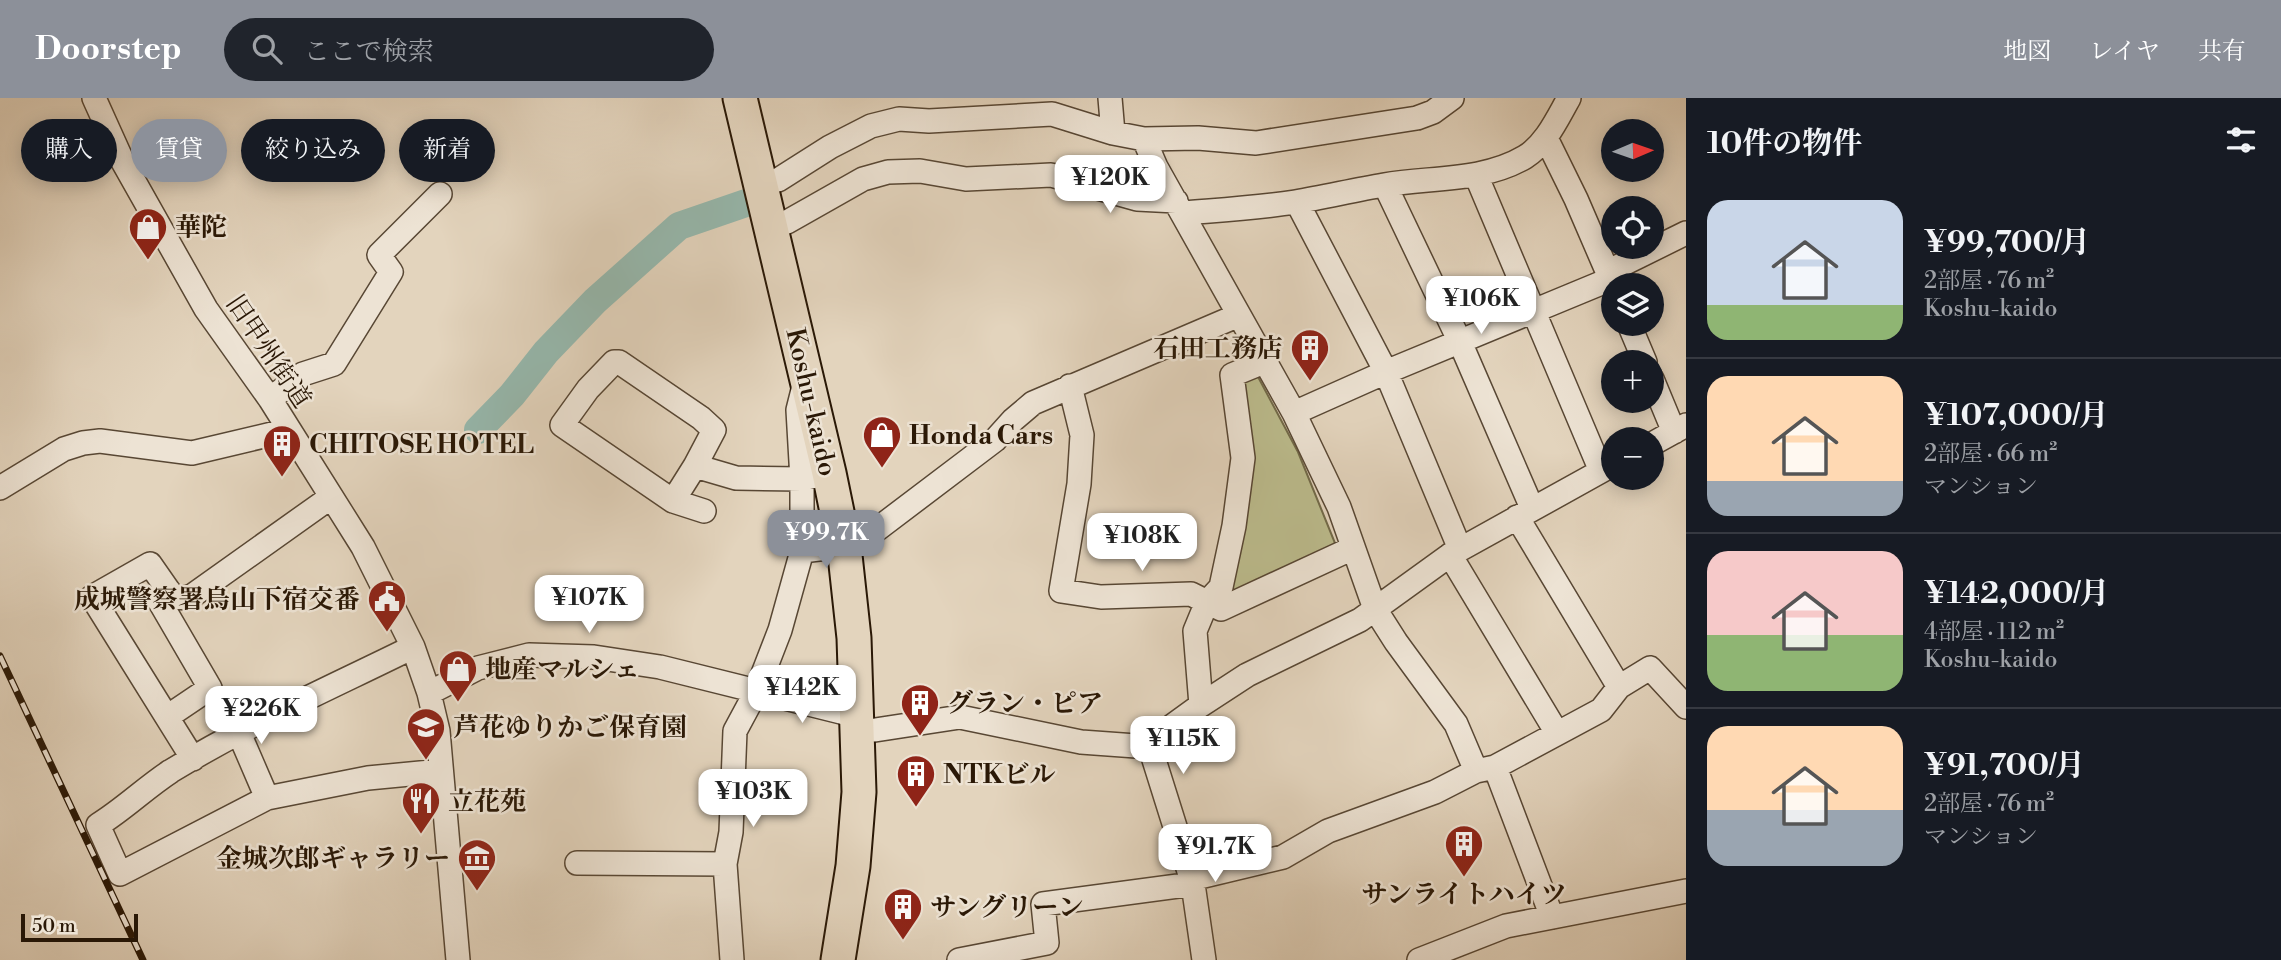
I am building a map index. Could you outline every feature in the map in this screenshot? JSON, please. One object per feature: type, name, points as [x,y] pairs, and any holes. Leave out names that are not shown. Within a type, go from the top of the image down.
[{"type":"highway","name":"Koshu-kaido","points":[[740,98],[807,375],[816,476],[852,544]]},
{"type":"highway","name":"Koshu-kaido","points":[[758,98],[787,222],[852,544],[854,638],[875,784],[870,865],[855,960]]},
{"type":"highway","name":"Koshu-kaido","points":[[838,960],[853,866],[866,723]]},
{"type":"street","name":"旧甲州街道","points":[[93,98],[122,160],[205,309],[270,399],[363,547],[413,647],[429,693],[438,731],[458,960]]},
{"type":"street","points":[[1110,98],[1113,133]]},
{"type":"street","points":[[778,180],[830,147],[871,126],[899,119],[929,121],[945,109],[1052,114],[1113,133],[1143,139],[1198,138],[1256,143],[1417,118],[1433,112],[1452,98]]},
{"type":"street","points":[[787,222],[863,179],[888,172],[920,171],[966,179],[1051,175],[1137,199],[1179,207],[1297,202],[1385,185],[1476,175],[1525,157],[1546,138],[1569,98]]},
{"type":"street","points":[[1546,138],[1607,273]]},
{"type":"street","points":[[1143,139],[1156,167],[1294,413],[1339,507],[1375,609],[1395,642],[1485,769],[1552,917]]},
{"type":"street","points":[[1476,175],[1534,310],[1601,454]]},
{"type":"street","points":[[1385,185],[1460,342],[1525,513],[1619,687]]},
{"type":"street","points":[[270,399],[303,374],[334,364],[391,272],[379,256],[440,194]]},
{"type":"street","points":[[1297,202],[1386,372],[1455,552],[1557,733]]},
{"type":"street","points":[[1620,273],[1686,233]]},
{"type":"street","points":[[1294,413],[1601,283]]},
{"type":"street","points":[[802,551],[852,544],[995,440],[1033,403],[1239,315]]},
{"type":"street","points":[[1200,705],[1195,631],[1207,602],[1221,587],[1234,526],[1243,458],[1232,374],[1266,361]]},
{"type":"street","points":[[673,502],[714,430],[701,418],[619,362],[614,362],[588,389],[562,425],[673,502],[704,510]]},
{"type":"street","points":[[1070,386],[1082,435],[1079,484],[1062,590],[1101,597],[1192,594],[1222,609],[1353,548]]},
{"type":"street","points":[[1664,400],[1680,429],[1664,438]]},
{"type":"street","points":[[0,488],[64,449],[83,443],[100,441],[192,453],[289,430]]},
{"type":"street","points":[[695,466],[736,478],[816,476],[802,551],[780,630],[756,692],[735,731],[731,832],[724,864],[732,960]]},
{"type":"street","points":[[1150,747],[1161,734],[1200,705],[1247,675],[1360,620],[1455,552],[1601,470]]},
{"type":"street","points":[[193,759],[92,597],[150,564],[173,597],[190,598],[331,497]]},
{"type":"street","points":[[167,717],[210,688],[157,597],[169,591]]},
{"type":"street","points":[[413,647],[239,733],[130,800],[98,825],[120,874],[267,798],[368,778],[441,771]]},
{"type":"street","points":[[429,693],[478,668],[529,655],[594,657],[660,667],[866,723],[960,717],[1081,742],[1150,747]]},
{"type":"street","points":[[959,960],[1047,943],[1044,904],[1192,882],[1283,857],[1328,831],[1435,792],[1557,733],[1601,710],[1619,687],[1650,667],[1686,707]]},
{"type":"street","points":[[239,733],[267,798]]},
{"type":"street","points":[[1150,747],[1192,882],[1204,960]]},
{"type":"street","points":[[577,863],[724,864]]},
{"type":"street","points":[[1423,959],[1506,926],[1686,891]]},
{"type":"green space","points":[[1256,373],[1298,452],[1337,548],[1222,605],[1241,384]]},
{"type":"waterway","points":[[478,430],[595,301],[679,226],[746,203]]},
{"type":"railway","points":[[0,656],[143,960]]},
{"type":"place","name":"華陀","points":[[148,261]]},
{"type":"place","name":"石田工務店","points":[[1310,382]]},
{"type":"place","name":"Honda Cars","points":[[882,469]]},
{"type":"place","name":"CHITOSE HOTEL","points":[[282,478]]},
{"type":"place","name":"成城警察署烏山下宿交番","points":[[387,633]]},
{"type":"place","name":"地産マルシェ","points":[[458,703]]},
{"type":"place","name":"グラン・ピア","points":[[920,737]]},
{"type":"place","name":"芦花ゆりかご保育園","points":[[426,761]]},
{"type":"place","name":"NTKビル","points":[[916,808]]},
{"type":"place","name":"立花苑","points":[[421,835]]},
{"type":"place","name":"サンライトハイツ","points":[[1464,878]]},
{"type":"place","name":"金城次郎ギャラリー","points":[[477,892]]},
{"type":"place","name":"サングリーン","points":[[903,941]]}]
